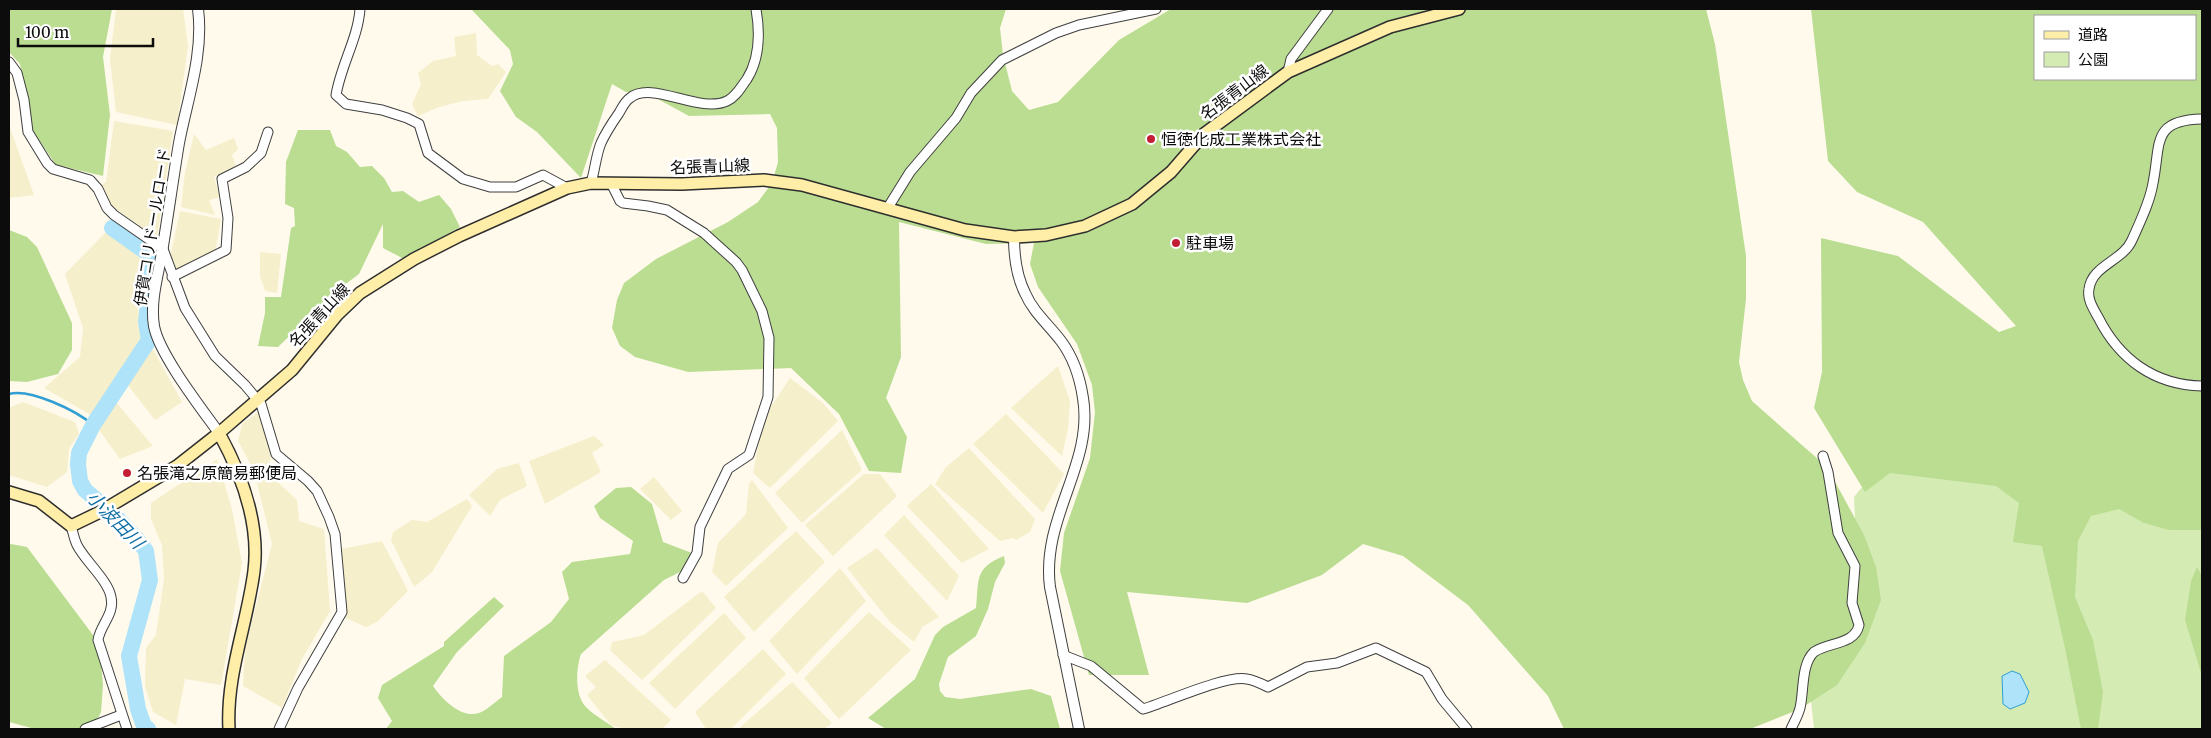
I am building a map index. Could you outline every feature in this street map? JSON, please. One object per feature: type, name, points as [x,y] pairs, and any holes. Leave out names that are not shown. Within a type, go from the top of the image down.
[{"type":"main road","name":"名張青山線","points":[[71,526],[100,512],[177,466],[219,433],[292,370],[337,315],[360,293],[414,259],[567,188],[591,183],[682,184],[764,180],[802,185],[965,230],[1014,237],[1046,236],[1085,226],[1132,204],[1171,172],[1204,134],[1288,72],[1428,12],[1459,9]]},
{"type":"main road","points":[[219,433],[230,455],[249,504],[255,541],[254,570],[230,680],[228,704],[229,729]]},
{"type":"main road","points":[[9,492],[39,501],[71,526]]},
{"type":"street","name":"伊賀コリドールロード","points":[[198,9],[198,43],[193,81],[179,144],[163,249],[152,303],[154,328],[164,350],[219,433]]},
{"type":"street","points":[[360,9],[359,23],[339,74],[336,95],[346,104],[382,110],[419,124],[428,153],[462,179],[490,187],[516,187],[542,175],[567,188]]},
{"type":"street","points":[[591,183],[603,138],[630,98],[638,93],[650,93],[704,104],[719,104],[728,101],[739,91],[752,70],[756,57],[758,39],[756,9]]},
{"type":"street","points":[[887,209],[910,172],[956,118],[971,92],[1002,60],[1056,33],[1079,25],[1156,9]]},
{"type":"street","points":[[1288,72],[1291,59],[1328,9]]},
{"type":"street","points":[[9,62],[17,72],[28,132],[47,163],[54,169],[90,180],[94,183],[107,208],[114,215],[163,249],[185,308],[215,356],[245,385],[261,404],[276,454],[317,491],[329,517],[335,534],[342,612],[298,688],[279,729]]},
{"type":"street","points":[[2202,119],[2180,120],[2168,128],[2162,136],[2150,196],[2133,239],[2120,256],[2094,274],[2088,292],[2091,304],[2101,323],[2114,343],[2134,364],[2152,375],[2171,382],[2202,386]]},
{"type":"street","points":[[172,277],[226,250],[228,218],[222,180],[246,167],[261,153],[268,132]]},
{"type":"street","points":[[611,183],[623,203],[657,207],[673,213],[704,233],[736,262],[742,270],[762,311],[769,338],[768,397],[749,455],[728,469],[700,527],[697,552],[683,578]]},
{"type":"street","points":[[1014,237],[1014,259],[1024,293],[1037,313],[1065,348],[1076,372],[1084,406],[1085,425],[1081,448],[1055,524],[1049,552],[1050,587],[1079,729]]},
{"type":"street","points":[[1790,729],[1801,706],[1808,661],[1814,653],[1853,636],[1859,625],[1852,603],[1855,566],[1838,533],[1828,472],[1823,456]]},
{"type":"street","points":[[71,526],[76,544],[108,588],[111,597],[111,610],[105,623],[99,630],[98,640],[121,715],[128,729]]},
{"type":"street","points":[[1063,655],[1092,666],[1142,708],[1166,702],[1210,684],[1246,678],[1268,687],[1307,667],[1338,663],[1376,648],[1426,672],[1442,699],[1467,729]]},
{"type":"street","points":[[85,729],[121,715]]},
{"type":"shaded area","points":[[116,9],[183,9],[188,46],[177,125],[116,112],[110,59]]},
{"type":"shaded area","points":[[476,33],[477,55],[492,66],[498,64],[506,72],[488,99],[463,101],[439,107],[418,116],[412,104],[421,85],[418,73],[433,61],[456,56],[454,37]]},
{"type":"shaded area","points":[[114,121],[173,131],[157,238],[109,204],[102,185],[106,182]]},
{"type":"shaded area","points":[[9,125],[34,195],[9,198]]},
{"type":"shaded area","points":[[194,134],[206,150],[234,138],[238,149],[232,155],[236,166],[214,177],[220,197],[209,200],[215,215],[181,207],[185,173]]},
{"type":"shaded area","points":[[180,211],[221,219],[215,252],[175,270],[169,262]]},
{"type":"shaded area","points":[[107,231],[145,262],[137,304],[143,341],[91,415],[44,388],[80,357],[83,328],[65,274]]},
{"type":"shaded area","points":[[260,252],[281,254],[277,293],[265,291],[260,276]]},
{"type":"shaded area","points":[[151,346],[182,402],[155,420],[127,384]]},
{"type":"shaded area","points":[[1058,366],[1070,401],[1068,429],[1062,456],[1011,408]]},
{"type":"shaded area","points":[[790,378],[823,403],[838,421],[770,488],[753,473],[763,419]]},
{"type":"shaded area","points":[[115,401],[153,446],[120,459],[97,427]]},
{"type":"shaded area","points":[[23,402],[75,422],[79,434],[69,448],[67,472],[47,487],[9,475],[9,408]]},
{"type":"shaded area","points":[[260,411],[272,451],[268,473],[297,500],[299,521],[324,529],[330,611],[302,659],[282,708],[243,686],[245,648],[272,544],[254,471],[238,441],[242,424]]},
{"type":"shaded area","points":[[1006,414],[1064,474],[1043,513],[973,444]]},
{"type":"shaded area","points":[[842,430],[862,470],[802,523],[775,493]]},
{"type":"shaded area","points":[[594,436],[604,445],[592,453],[601,472],[545,504],[529,461]]},
{"type":"shaded area","points":[[969,448],[1035,519],[1030,532],[1016,540],[1013,538],[1000,541],[935,484],[946,467]]},
{"type":"shaded area","points":[[217,459],[232,509],[242,563],[221,685],[185,679],[176,725],[153,712],[145,687],[146,648],[156,635],[164,579],[162,545],[151,519],[151,503]]},
{"type":"shaded area","points":[[519,463],[527,486],[500,500],[490,516],[469,495],[497,469]]},
{"type":"shaded area","points":[[864,474],[880,474],[897,496],[833,556],[805,525]]},
{"type":"shaded area","points":[[654,477],[682,511],[671,520],[640,489]]},
{"type":"shaded area","points":[[752,480],[788,528],[726,586],[712,572],[718,543],[746,514],[749,483]]},
{"type":"shaded area","points":[[931,484],[989,549],[962,563],[907,506]]},
{"type":"shaded area","points":[[467,499],[472,506],[432,572],[414,587],[391,540],[393,532],[412,520],[427,522]]},
{"type":"shaded area","points":[[904,515],[959,576],[947,601],[884,535]]},
{"type":"shaded area","points":[[796,531],[825,562],[754,632],[724,597]]},
{"type":"shaded area","points":[[382,541],[408,591],[377,622],[366,627],[346,618],[341,549]]},
{"type":"shaded area","points":[[877,548],[939,617],[922,627],[914,642],[890,622],[847,568]]},
{"type":"shaded area","points":[[840,568],[866,601],[797,674],[769,641]]},
{"type":"shaded area","points":[[702,591],[716,608],[642,680],[610,650],[612,642],[644,635]]},
{"type":"shaded area","points":[[869,612],[911,650],[839,719],[804,678]]},
{"type":"shaded area","points":[[724,613],[746,638],[675,709],[649,683]]},
{"type":"shaded area","points":[[763,649],[786,674],[731,729],[706,729],[695,712]]},
{"type":"shaded area","points":[[605,660],[671,720],[662,729],[624,729],[611,725],[587,695],[596,687],[585,676]]},
{"type":"shaded area","points":[[792,682],[832,723],[824,729],[738,729]]},
{"type":"green space","points":[[9,9],[112,9],[103,57],[110,115],[103,176],[56,165],[32,130],[20,64],[9,52]]},
{"type":"green space","points":[[471,9],[1006,9],[1000,28],[1003,55],[1012,91],[1029,110],[1058,102],[1119,40],[1171,9],[1706,9],[1715,44],[1746,256],[1746,299],[1739,362],[1743,380],[1752,401],[1827,467],[1864,535],[1876,567],[1881,600],[1865,643],[1837,685],[1800,709],[1750,729],[1564,729],[1548,696],[1468,605],[1403,556],[1363,544],[1322,575],[1247,603],[1127,592],[1149,675],[1089,675],[1060,571],[1064,533],[1090,458],[1095,412],[1092,385],[1077,344],[1038,287],[1030,264],[1034,243],[986,244],[899,222],[901,357],[886,398],[907,437],[901,473],[869,471],[839,414],[791,368],[688,372],[635,357],[620,346],[612,328],[617,300],[624,283],[656,259],[728,222],[758,202],[772,183],[778,162],[777,128],[770,114],[689,116],[645,92],[626,92],[612,84],[581,178],[537,132],[516,117],[500,91],[513,64],[510,50]]},
{"type":"green space","points":[[1811,9],[2202,9],[2202,530],[2169,530],[2144,523],[2119,509],[2091,516],[2078,541],[2075,597],[2093,640],[2103,692],[2098,729],[2081,729],[2042,546],[2013,542],[2019,503],[1996,486],[1890,473],[1865,492],[1814,408],[1822,372],[1821,238],[1898,256],[1999,332],[2016,326],[1923,222],[1857,192],[1828,161]]},
{"type":"green space","points":[[298,130],[330,130],[336,146],[347,152],[360,167],[372,166],[384,178],[392,192],[403,191],[419,202],[439,195],[451,209],[460,227],[404,259],[383,248],[383,224],[359,274],[331,295],[335,302],[324,318],[309,317],[278,347],[258,346],[265,313],[265,297],[281,297],[291,228],[295,226],[294,208],[285,204],[286,162]]},
{"type":"green space","points":[[9,230],[27,237],[37,247],[72,323],[72,350],[58,374],[27,382],[9,381]]},
{"type":"green space","points":[[1897,463],[2202,508],[2202,729],[1814,729],[1810,691],[1856,538],[1854,497],[1870,477]]},
{"type":"green space","points":[[631,487],[652,504],[663,542],[692,553],[688,568],[664,580],[581,654],[577,682],[583,703],[594,714],[616,729],[386,729],[392,721],[378,698],[382,685],[444,646],[444,642],[494,597],[504,606],[457,652],[433,686],[441,697],[459,711],[465,713],[479,713],[502,697],[504,656],[551,622],[569,599],[562,572],[572,562],[630,554],[633,541],[600,518],[594,506],[616,488]]},
{"type":"green space","points":[[9,545],[27,547],[99,643],[103,685],[101,712],[95,725],[79,729],[35,729],[9,722]]},
{"type":"green space","points":[[1004,556],[1005,563],[995,582],[988,609],[976,636],[948,657],[939,684],[940,691],[945,697],[960,699],[1031,689],[1051,696],[1060,729],[886,729],[868,718],[915,679],[935,635],[943,627],[976,608],[978,582],[983,570],[987,565]]},
{"type":"green space","points":[[2197,567],[2202,576],[2202,676],[2185,620],[2191,581]]},
{"type":"water","points":[[2012,671],[2020,674],[2029,692],[2025,703],[2010,709],[2003,704],[2002,676]]},
{"type":"waterway","name":"小波田川","points":[[112,228],[153,257],[146,322],[149,340],[93,425],[79,453],[78,464],[80,481],[85,490],[113,514],[146,551],[150,580],[129,656],[138,709],[144,726],[148,729]]},
{"type":"waterway","points":[[9,394],[29,394],[41,397],[65,407],[93,425]]},
{"type":"place","name":"恒徳化成工業株式会社","points":[[1151,139]]},
{"type":"place","name":"駐車場","points":[[1176,243]]},
{"type":"place","name":"名張滝之原簡易郵便局","points":[[127,473]]}]
